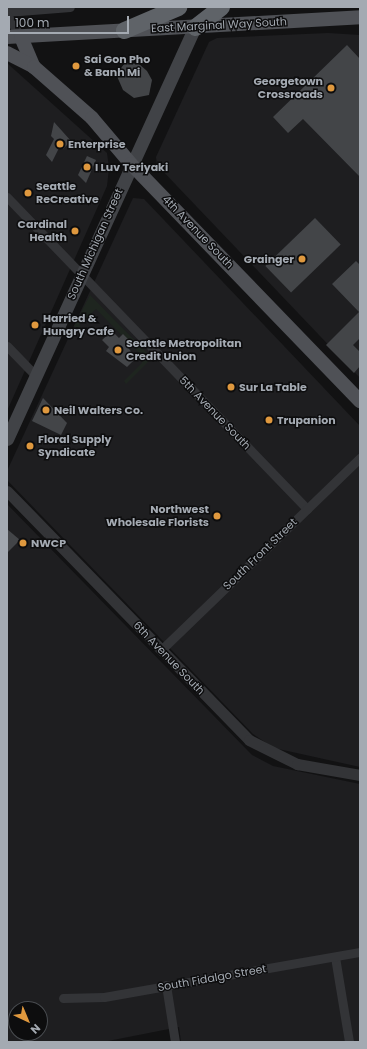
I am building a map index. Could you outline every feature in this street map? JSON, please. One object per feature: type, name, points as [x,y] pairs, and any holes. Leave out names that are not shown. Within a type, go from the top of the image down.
[{"type":"highway","points":[[124,30],[178,7]]},
{"type":"highway","points":[[195,27],[199,7]]},
{"type":"highway","points":[[195,27],[221,7]]},
{"type":"main road","name":"East Marginal Way South","points":[[14,37],[360,17]]},
{"type":"main road","name":"South Michigan Street","points":[[7,439],[131,164],[195,27]]},
{"type":"main road","name":"4th Avenue South","points":[[14,37],[34,67]]},
{"type":"main road","name":"4th Avenue South","points":[[7,53],[34,67],[92,118],[131,164],[360,401]]},
{"type":"street","points":[[7,12],[70,7]]},
{"type":"street","name":"South Michigan Street","points":[[195,27],[207,7]]},
{"type":"street","name":"4th Avenue South","points":[[7,16],[14,37]]},
{"type":"street","name":"5th Avenue South","points":[[7,196],[307,508]]},
{"type":"street","points":[[7,346],[36,376]]},
{"type":"street","name":"South Front Street","points":[[161,650],[360,458]]},
{"type":"street","name":"6th Avenue South","points":[[7,492],[240,731],[264,750],[298,764],[360,776]]},
{"type":"street","name":"South Fidalgo Street","points":[[63,998],[104,997],[360,952]]},
{"type":"street","points":[[335,957],[349,1042]]},
{"type":"street","points":[[166,985],[175,1042]]},
{"type":"shaded area","points":[[328,33],[360,35],[360,378],[157,165],[156,157],[209,42],[217,38]]},
{"type":"shaded area","points":[[7,63],[107,153],[109,168],[107,186],[7,411]]},
{"type":"shaded area","points":[[133,198],[144,199],[360,426],[360,767],[274,748],[253,734],[7,480],[7,471]]},
{"type":"shaded area","points":[[90,295],[152,358],[126,384],[124,381],[142,363],[142,356],[96,309],[79,325],[84,331],[81,334],[74,326]]},
{"type":"shaded area","points":[[7,504],[252,755],[273,766],[360,784],[360,1042],[181,1042],[179,1027],[103,1042],[7,1042]]},
{"type":"building","name":"Georgetown Crossroads","points":[[347,45],[360,59],[360,177],[303,119],[288,133],[273,117]]},
{"type":"building","points":[[125,63],[139,64],[147,71],[152,80],[149,95],[134,98],[123,90],[116,74]]},
{"type":"building","name":"Enterprise","points":[[54,122],[71,141],[63,149],[60,146],[52,162],[46,155],[54,139],[51,136]]},
{"type":"building","name":"I Luv Teriyaki","points":[[87,156],[96,160],[86,183],[78,175]]},
{"type":"building","name":"Grainger","points":[[315,218],[341,245],[291,293],[265,266]]},
{"type":"building","points":[[356,261],[360,265],[360,338],[353,345],[360,352],[360,366],[354,373],[326,345],[359,312],[332,284]]},
{"type":"building","name":"Seattle Metropolitan Credit Union","points":[[112,331],[119,338],[123,334],[130,341],[126,345],[136,358],[127,367],[106,351],[109,347],[102,340]]},
{"type":"building","name":"Neil Walters Co.","points":[[43,398],[67,423],[61,435],[32,421]]},
{"type":"building","points":[[7,529],[20,540],[7,553]]},
{"type":"place","name":"Sai Gon Pho & Banh Mi","points":[[76,66]]},
{"type":"place","name":"Georgetown Crossroads","points":[[331,88]]},
{"type":"place","name":"Enterprise","points":[[60,144]]},
{"type":"place","name":"I Luv Teriyaki","points":[[87,167]]},
{"type":"place","name":"Seattle ReCreative","points":[[28,193]]},
{"type":"place","name":"Cardinal Health","points":[[75,231]]},
{"type":"place","name":"Grainger","points":[[302,259]]},
{"type":"place","name":"Harried & Hungry Cafe","points":[[35,325]]},
{"type":"place","name":"Seattle Metropolitan Credit Union","points":[[118,350]]},
{"type":"place","name":"Sur La Table","points":[[231,387]]},
{"type":"place","name":"Neil Walters Co.","points":[[46,410]]},
{"type":"place","name":"Trupanion","points":[[269,420]]},
{"type":"place","name":"Floral Supply Syndicate","points":[[30,446]]},
{"type":"place","name":"Northwest Wholesale Florists","points":[[217,516]]},
{"type":"place","name":"NWCP","points":[[23,543]]}]
